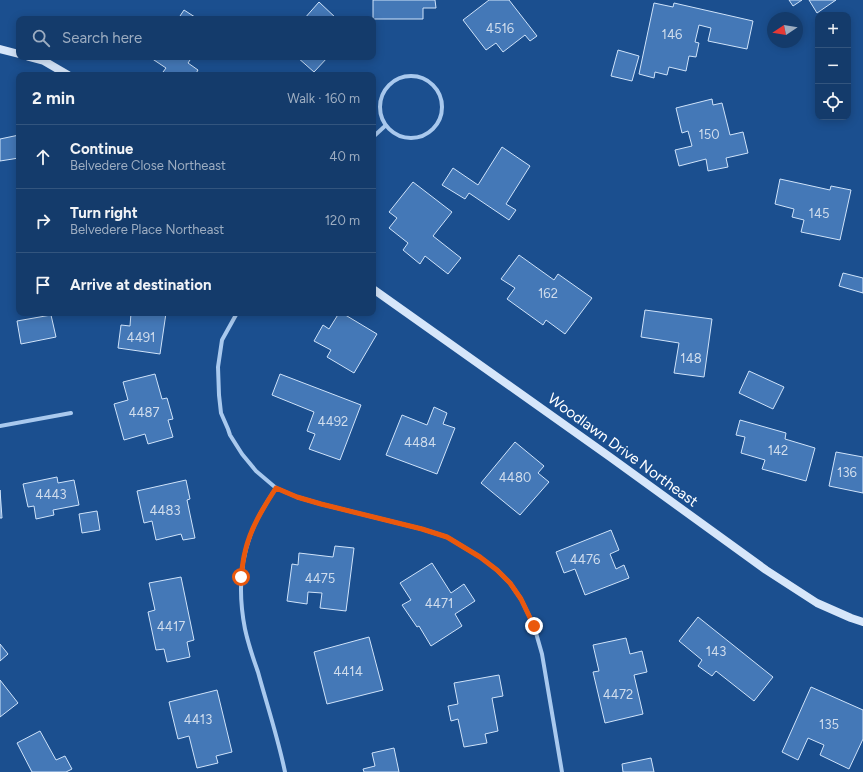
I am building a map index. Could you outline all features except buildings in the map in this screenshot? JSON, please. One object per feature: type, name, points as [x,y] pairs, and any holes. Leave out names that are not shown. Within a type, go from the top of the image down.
[{"type":"street","points":[[0,49],[16,53]]},
{"type":"street","points":[[38,60],[62,72]]},
{"type":"street","points":[[403,76],[418,76],[431,83],[440,95],[442,110],[437,125],[426,135],[411,139],[396,136],[385,126],[379,112],[381,96],[389,84],[403,76]]},
{"type":"street","points":[[376,134],[385,126]]},
{"type":"street","name":"Woodlawn Drive Northeast","points":[[376,291],[604,452],[766,570],[817,603],[863,622]]},
{"type":"street","points":[[236,316],[222,340],[218,367],[219,395],[222,413],[230,435],[242,454],[256,471],[276,488],[297,497],[321,504],[422,529],[447,537],[480,557],[497,570],[510,583],[521,599],[534,626],[542,654],[562,772]]},
{"type":"street","points":[[0,426],[71,413]]},
{"type":"street","points":[[276,488],[258,517],[245,552],[241,577],[241,604],[245,630],[284,772]]},
{"type":"route","points":[[241,577],[245,552],[250,536],[258,517],[276,488],[297,497],[321,504],[422,529],[447,537],[480,557],[497,570],[510,583],[521,599],[534,626]]}]
